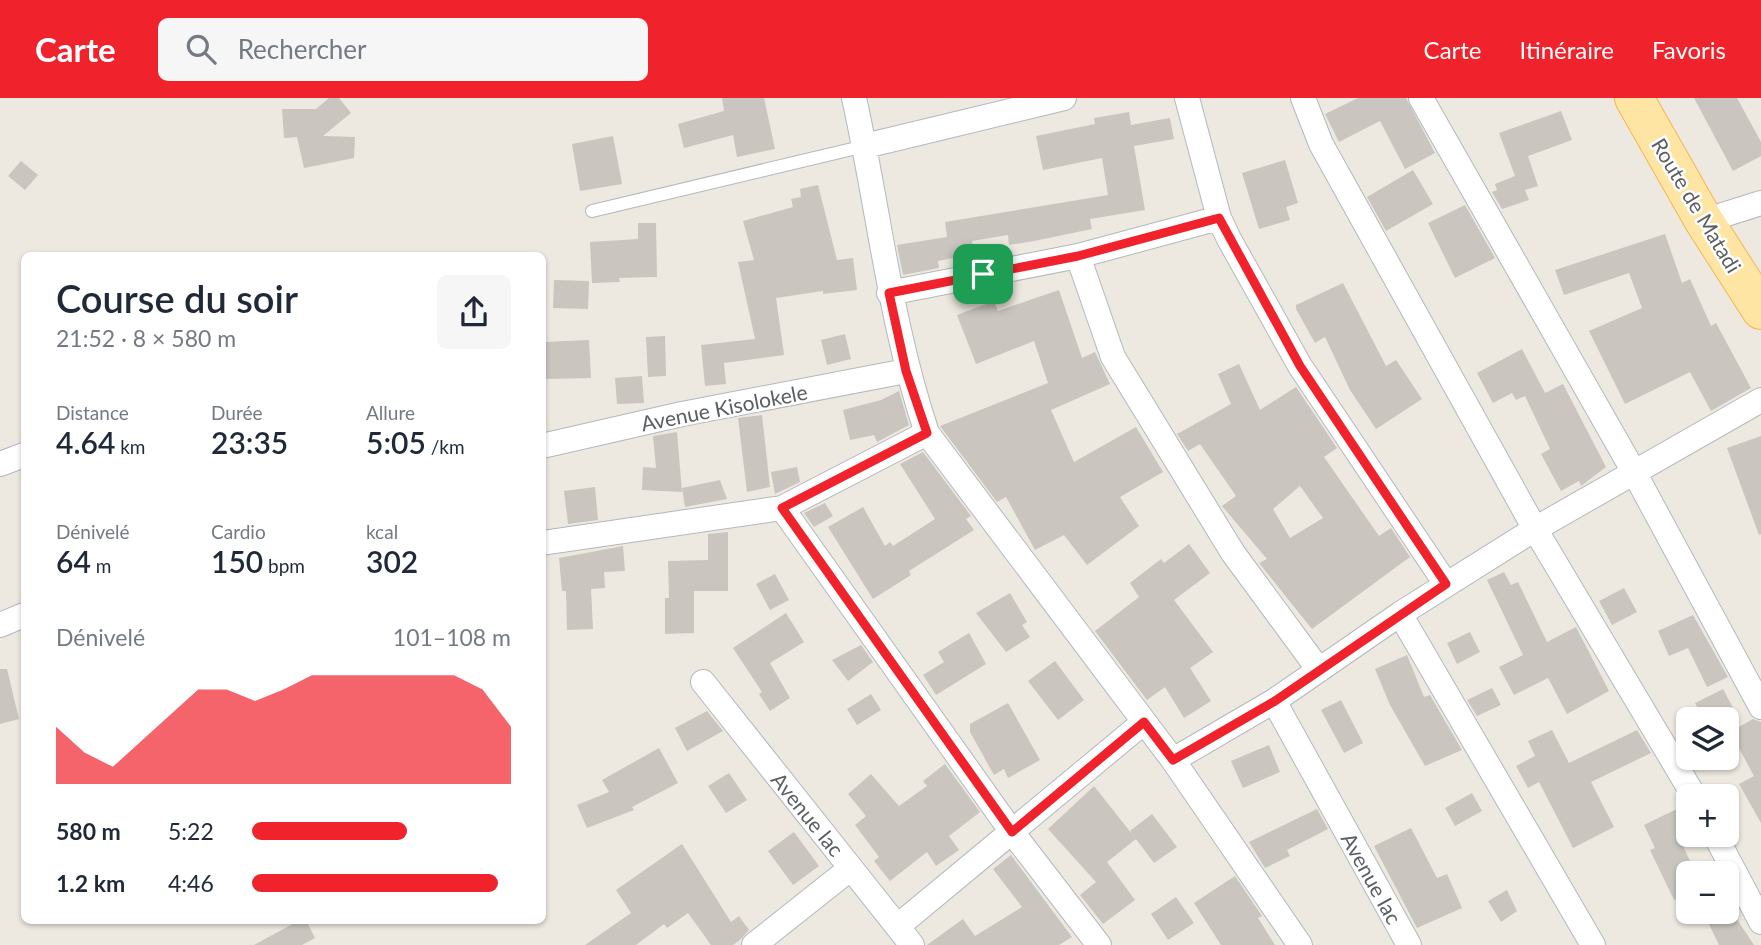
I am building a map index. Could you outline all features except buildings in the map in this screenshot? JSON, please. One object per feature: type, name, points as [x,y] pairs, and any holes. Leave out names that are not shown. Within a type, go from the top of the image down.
[{"type":"main road","name":"Route de Matadi","points":[[1634,98],[1704,221],[1761,310]]},
{"type":"street","points":[[854,98],[865,146],[889,293],[906,371],[927,433],[1173,760],[1300,945]]},
{"type":"street","points":[[865,146],[1064,98]]},
{"type":"street","points":[[1187,98],[1219,218],[1300,366],[1446,584]]},
{"type":"street","points":[[1303,98],[1321,144],[1535,529],[1688,784]]},
{"type":"street","points":[[1421,98],[1634,472],[1761,707]]},
{"type":"street","points":[[1704,221],[1761,203]]},
{"type":"street","points":[[889,293],[1078,256],[1219,218]]},
{"type":"street","points":[[1078,256],[1113,357],[1233,553],[1319,670]]},
{"type":"street","name":"Avenue Kisolokele","points":[[546,445],[682,414],[906,371]]},
{"type":"street","points":[[1173,760],[1275,701],[1400,614],[1535,529],[1761,400]]},
{"type":"street","points":[[546,542],[782,508],[927,433]]},
{"type":"street","points":[[0,464],[21,455]]},
{"type":"street","points":[[782,508],[1012,832],[1099,945]]},
{"type":"street","points":[[1400,614],[1593,945]]},
{"type":"street","points":[[0,625],[21,616]]},
{"type":"street","name":"Avenue lac","points":[[703,682],[905,935]]},
{"type":"street","name":"Avenue lac","points":[[1275,701],[1409,945]]},
{"type":"street","points":[[905,935],[1012,832],[1144,722]]},
{"type":"street","points":[[1721,847],[1761,922]]},
{"type":"street","points":[[754,945],[851,867]]},
{"type":"lane","points":[[592,211],[865,146]]},
{"type":"route","points":[[1219,218],[1300,366],[1446,584],[1275,701],[1173,760],[1144,722],[1012,832],[782,508],[927,433],[906,371],[889,293],[983,274],[1078,256],[1219,218]]}]
